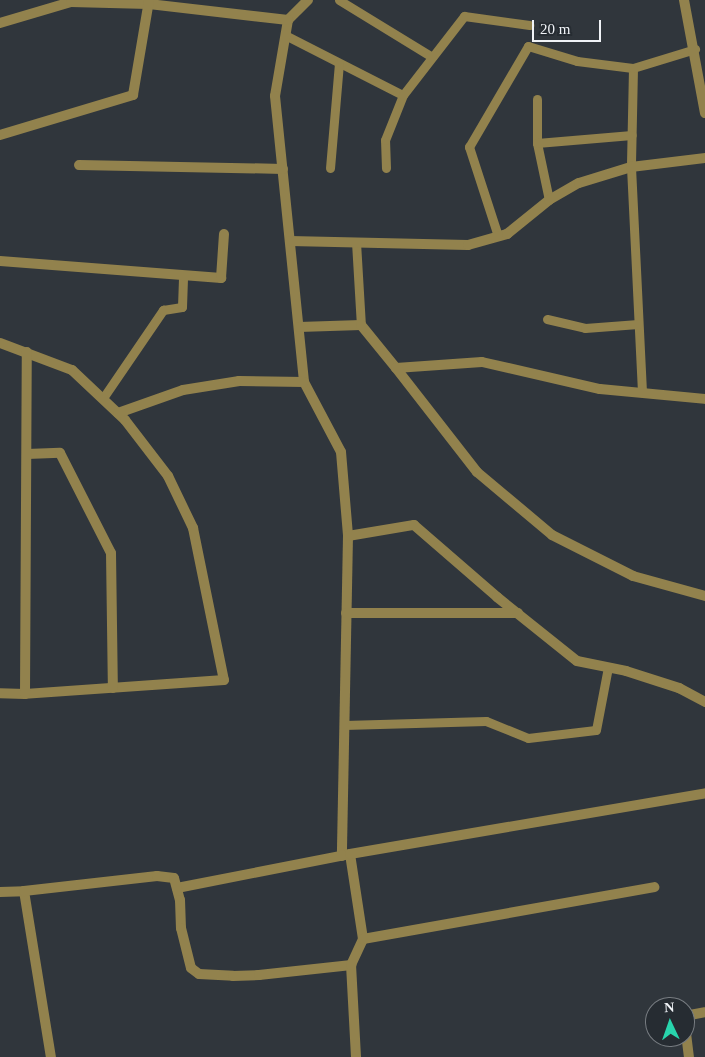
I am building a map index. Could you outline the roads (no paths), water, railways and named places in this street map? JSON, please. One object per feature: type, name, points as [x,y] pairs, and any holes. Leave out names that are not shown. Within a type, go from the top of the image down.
[{"type":"street","points":[[308,0],[288,20],[276,96],[304,382],[341,452],[348,536],[344,725],[346,855],[364,939],[351,965],[356,1057]]},
{"type":"street","points":[[684,0],[705,113]]},
{"type":"street","points":[[0,23],[71,2],[149,2],[288,20]]},
{"type":"street","points":[[0,135],[132,95],[149,2]]},
{"type":"street","points":[[290,241],[468,245],[507,234],[549,200],[579,183],[631,167],[705,158]]},
{"type":"street","points":[[79,166],[283,169]]},
{"type":"street","points":[[0,261],[220,278],[224,234]]},
{"type":"street","points":[[299,327],[361,325],[477,472],[552,535],[633,576],[705,596]]},
{"type":"street","points":[[0,343],[72,370],[118,413],[168,476],[193,528],[224,680],[25,694],[0,693]]},
{"type":"street","points":[[25,694],[28,352]]},
{"type":"street","points":[[396,368],[482,362],[600,389],[705,399]]},
{"type":"street","points":[[118,413],[192,389],[239,381],[304,382]]},
{"type":"street","points":[[26,454],[60,453],[111,553],[113,688]]},
{"type":"street","points":[[348,536],[414,525],[577,661],[608,667],[679,688],[705,702]]},
{"type":"street","points":[[346,614],[518,613]]},
{"type":"street","points":[[177,888],[346,855],[705,793]]},
{"type":"street","points":[[0,892],[157,876],[174,878],[180,900],[182,928],[191,968],[199,974],[250,976],[351,965]]},
{"type":"street","points":[[364,939],[654,887]]},
{"type":"street","points":[[24,891],[51,1057]]},
{"type":"lane","points":[[339,0],[432,56]]},
{"type":"lane","points":[[386,168],[386,140],[403,95],[464,16],[529,25]]},
{"type":"lane","points":[[285,35],[403,95]]},
{"type":"lane","points":[[498,236],[469,147],[528,46],[577,60],[633,68],[694,49]]},
{"type":"lane","points":[[330,168],[339,63]]},
{"type":"lane","points":[[633,68],[631,167],[642,392]]},
{"type":"lane","points":[[538,99],[537,143],[549,200]]},
{"type":"lane","points":[[537,143],[632,135]]},
{"type":"lane","points":[[356,242],[361,325]]},
{"type":"lane","points":[[103,398],[163,310],[182,307],[183,276]]},
{"type":"lane","points":[[547,319],[585,328],[638,324]]},
{"type":"lane","points":[[344,725],[486,721],[528,738],[596,730],[608,667]]}]
